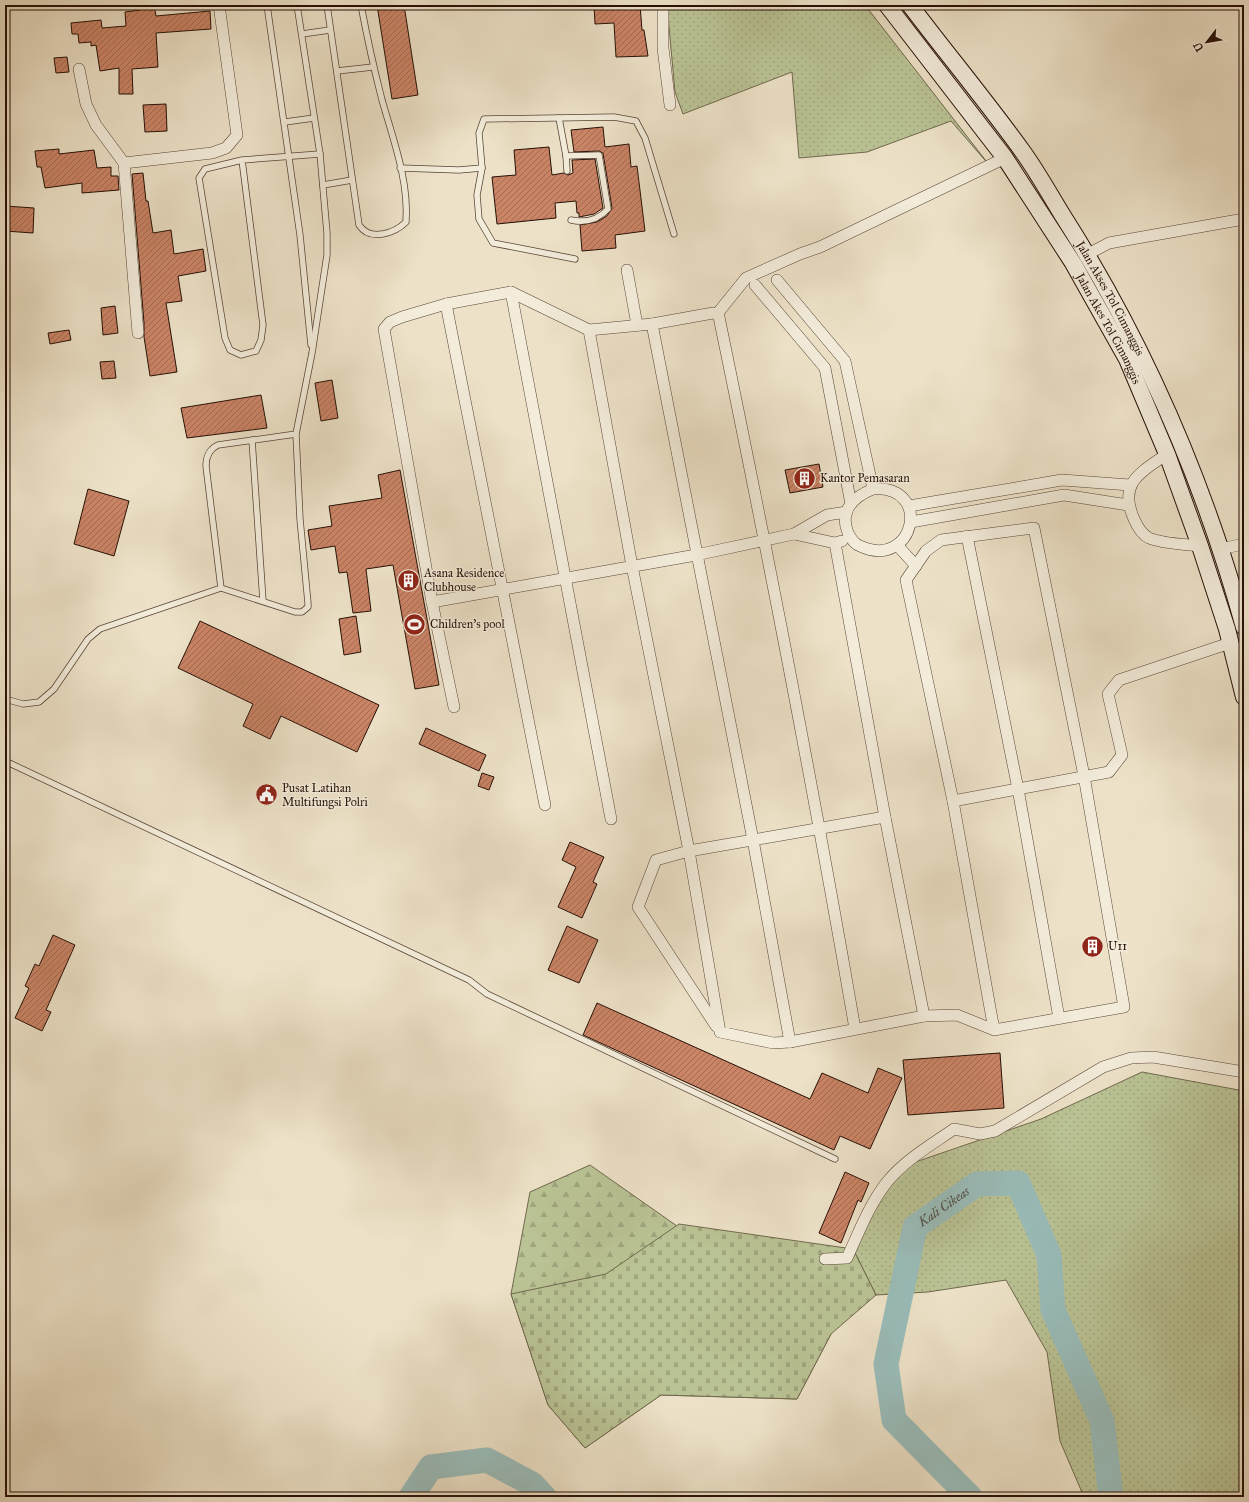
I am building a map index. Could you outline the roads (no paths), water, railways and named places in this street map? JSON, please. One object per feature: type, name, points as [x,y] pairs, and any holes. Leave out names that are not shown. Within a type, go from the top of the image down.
[{"type":"main road","name":"Jalan Akes Tol Cimanggis","points":[[887,5],[1005,158],[1073,263],[1127,360],[1167,454],[1200,546],[1228,636],[1244,697]]},
{"type":"main road","name":"Jalan Akses Tol Cimanggis","points":[[910,5],[1024,154],[1088,254],[1142,355],[1182,442],[1220,549],[1244,626]]},
{"type":"main road","points":[[1073,263],[1088,254]]},
{"type":"main road","points":[[1228,636],[1244,626]]},
{"type":"street","points":[[124,164],[212,153],[226,148],[236,135],[219,5]]},
{"type":"street","points":[[663,5],[663,48],[670,105]]},
{"type":"street","points":[[79,69],[86,104],[96,126],[124,164],[138,333]]},
{"type":"street","points":[[717,314],[746,278],[800,254],[820,247],[1005,158]]},
{"type":"street","points":[[1088,254],[1109,243],[1244,219]]},
{"type":"street","points":[[626,270],[637,325]]},
{"type":"street","points":[[777,280],[844,361],[873,490]]},
{"type":"street","points":[[432,602],[696,554],[794,534],[827,515],[848,508],[859,495],[873,490],[881,489],[901,496],[909,506],[911,522],[907,536],[897,545],[878,551],[868,550],[851,540],[844,524],[848,508],[825,368],[755,285]]},
{"type":"street","points":[[454,707],[432,602],[384,329],[390,322],[446,304],[511,292],[589,330],[652,324],[713,313],[717,314]]},
{"type":"street","points":[[511,292],[611,819]]},
{"type":"street","points":[[446,304],[545,806]]},
{"type":"street","points":[[717,314],[719,317],[765,540],[820,828],[855,1029]]},
{"type":"street","points":[[652,324],[753,840],[790,1042]]},
{"type":"street","points":[[589,330],[632,566],[689,851],[720,1032]]},
{"type":"street","points":[[825,368],[844,361]]},
{"type":"street","points":[[1167,454],[1145,469],[1130,485],[1128,505],[1138,528],[1147,537],[1160,542],[1200,546]]},
{"type":"street","points":[[909,506],[1062,480],[1130,485]]},
{"type":"street","points":[[911,522],[1064,495],[1128,505]]},
{"type":"street","points":[[885,817],[689,851],[656,860],[638,907],[720,1032],[773,1043],[790,1042],[924,1016],[957,1015],[994,1030],[1124,1007],[1084,776],[1034,528],[941,540],[926,550],[906,580],[953,801],[994,1030]]},
{"type":"street","points":[[794,534],[835,543],[851,540]]},
{"type":"street","points":[[967,536],[1018,789],[1059,1018]]},
{"type":"street","points":[[835,543],[885,817],[924,1016]]},
{"type":"street","points":[[1220,549],[1244,544]]},
{"type":"street","points":[[897,545],[916,566]]},
{"type":"street","points":[[953,801],[1109,772],[1122,755],[1108,694],[1119,680],[1228,636]]},
{"type":"street","points":[[826,1258],[847,1258],[870,1209],[888,1182],[914,1157],[954,1129],[980,1134],[995,1131],[1103,1067],[1131,1058],[1153,1057],[1244,1072]]},
{"type":"lane","points":[[267,5],[285,122],[288,156],[300,235],[312,353]]},
{"type":"lane","points":[[5,699],[23,704],[39,702],[54,689],[88,639],[100,629],[221,588],[294,612],[302,612],[308,608],[300,520],[296,434],[312,353],[327,255],[320,154],[297,5]]},
{"type":"lane","points":[[327,5],[359,225],[362,229],[375,234],[393,232],[406,222],[408,203],[373,67],[361,5]]},
{"type":"lane","points":[[302,34],[330,30]]},
{"type":"lane","points":[[337,71],[373,67]]},
{"type":"lane","points":[[575,259],[492,243],[479,219],[477,195],[482,168],[479,133],[484,119],[614,117],[636,121],[645,138],[674,234]]},
{"type":"lane","points":[[285,122],[314,118]]},
{"type":"lane","points":[[560,118],[567,171]]},
{"type":"lane","points":[[242,160],[263,325],[261,340],[256,351],[241,355],[230,350],[226,338],[199,178],[205,170],[242,160],[320,154]]},
{"type":"lane","points":[[566,156],[600,155],[608,209],[600,218],[578,221],[571,220]]},
{"type":"lane","points":[[400,168],[459,170],[482,168]]},
{"type":"lane","points":[[323,185],[352,180]]},
{"type":"lane","points":[[221,588],[206,459],[214,447],[296,434]]},
{"type":"lane","points":[[252,440],[263,601]]},
{"type":"lane","points":[[5,761],[469,980],[488,994],[835,1159]]},
{"type":"waterway","name":"Kali Cikeas","points":[[970,1497],[894,1420],[886,1364],[915,1227],[977,1184],[1018,1183],[1049,1255],[1053,1310],[1102,1421],[1111,1497]]},
{"type":"waterway","name":"Kali Cikeas","points":[[411,1497],[431,1467],[487,1460],[532,1484],[544,1497]]},
{"type":"place","name":"Kantor Pemasaran","points":[[804,478]]},
{"type":"place","name":"Asana Residence Clubhouse","points":[[408,580]]},
{"type":"place","name":"Children's pool","points":[[415,624]]},
{"type":"place","name":"Pusat Latihan Multifungsi Polri","points":[[266,795]]},
{"type":"place","name":"U11","points":[[1093,946]]}]
